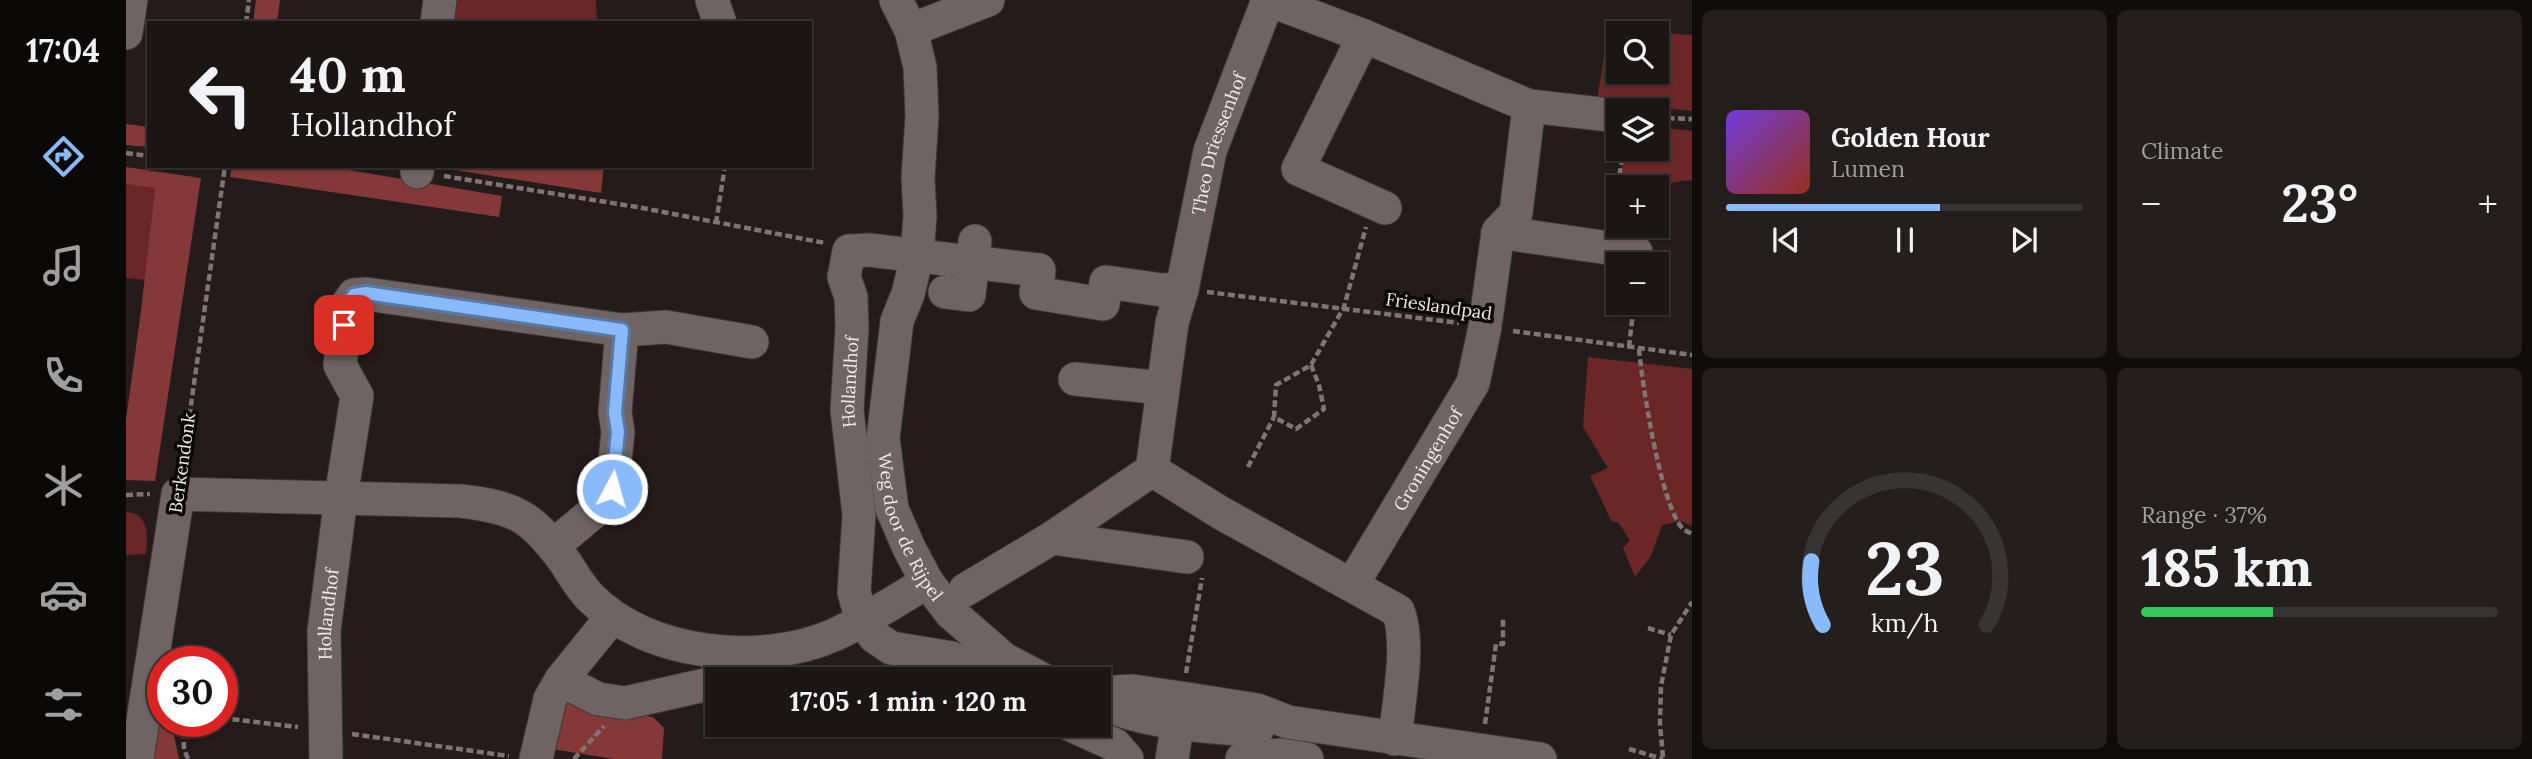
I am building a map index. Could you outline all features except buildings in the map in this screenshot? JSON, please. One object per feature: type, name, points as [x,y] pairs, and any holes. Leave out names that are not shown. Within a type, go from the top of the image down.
[{"type":"street","points":[[126,33],[131,0]]},
{"type":"street","points":[[437,21],[440,0]]},
{"type":"street","points":[[712,0],[719,21]]},
{"type":"street","name":"Weg door de Rijpel","points":[[897,0],[911,30],[920,67],[922,116],[918,178],[920,216],[904,254],[908,294],[897,321],[883,438],[892,509],[927,582],[951,612],[1004,659],[1019,667]]},
{"type":"street","points":[[911,30],[988,0]]},
{"type":"street","name":"Theo Driessenhof","points":[[1182,289],[1210,151],[1269,0],[1529,106],[1606,115]]},
{"type":"street","points":[[1364,37],[1298,169],[1378,205]]},
{"type":"street","points":[[1485,323],[1498,232],[1517,213],[1529,106]]},
{"type":"street","points":[[1498,232],[1636,252]]},
{"type":"street","points":[[945,292],[969,295],[975,241],[948,238]]},
{"type":"street","points":[[849,251],[869,250],[1040,270],[1036,293],[1103,304],[1106,282],[1161,290],[1182,289],[1172,323],[1152,470],[1052,538],[965,590]]},
{"type":"street","name":"Hollandhof","points":[[849,251],[844,277],[851,297],[852,328],[847,410],[859,515],[854,592],[862,621]]},
{"type":"street","name":"Hollandhof","points":[[325,744],[324,631],[357,396],[340,365],[347,305],[354,295],[366,293],[622,330]]},
{"type":"street","name":"Groningenhof","points":[[1352,585],[1473,383],[1485,323]]},
{"type":"street","points":[[553,546],[602,505],[612,489],[618,432],[615,412],[622,330],[666,327],[752,342]]},
{"type":"street","points":[[1075,379],[1163,388]]},
{"type":"street","points":[[1152,470],[1221,513],[1398,611],[1402,622],[1402,670],[1395,739]]},
{"type":"street","points":[[178,494],[460,501],[496,505],[527,519],[553,546],[588,596],[612,617],[660,640],[705,651],[733,666],[750,653],[790,647],[832,636],[927,582]]},
{"type":"street","name":"Berkendonk","points":[[137,759],[178,494]]},
{"type":"street","points":[[1052,538],[1196,561]]},
{"type":"street","points":[[528,758],[550,699],[561,680],[612,617]]},
{"type":"street","points":[[862,621],[875,637],[891,648],[952,658],[964,667]]},
{"type":"street","points":[[561,680],[598,699],[625,692],[705,683]]},
{"type":"street","points":[[1111,692],[1132,691],[1179,710]]},
{"type":"street","points":[[1111,708],[1116,711],[1257,710],[1288,722],[1540,759]]},
{"type":"street","points":[[1172,759],[1179,710]]},
{"type":"street","points":[[1097,737],[1115,745],[1128,759]]},
{"type":"street","points":[[1242,759],[1281,755],[1307,759]]},
{"type":"path","points":[[246,21],[249,0]]},
{"type":"path","points":[[1669,118],[1692,119]]},
{"type":"path","points":[[126,153],[147,156]]},
{"type":"path","name":"Berkendonk","points":[[178,494],[224,168]]},
{"type":"path","points":[[716,223],[725,168]]},
{"type":"path","points":[[418,169],[637,207],[833,245],[849,251]]},
{"type":"path","points":[[1248,467],[1274,417],[1276,385],[1311,365],[1345,307],[1378,205]]},
{"type":"path","name":"Frieslandpad","points":[[1182,289],[1485,323],[1639,349],[1692,355]]},
{"type":"path","points":[[1629,347],[1633,315]]},
{"type":"path","points":[[1639,349],[1642,380],[1666,495],[1682,528],[1692,534]]},
{"type":"path","points":[[1274,417],[1296,429],[1324,409],[1311,365]]},
{"type":"path","points":[[1179,710],[1196,561]]},
{"type":"path","points":[[1629,749],[1663,758],[1661,686],[1671,635],[1692,602]]},
{"type":"path","points":[[1480,751],[1496,644],[1503,644],[1503,617]]},
{"type":"path","points":[[1648,628],[1671,635]]},
{"type":"path","points":[[574,759],[625,692]]},
{"type":"path","points":[[238,722],[325,744],[528,758]]},
{"type":"path","points":[[184,737],[188,759]]},
{"type":"shaded area","points":[[256,0],[280,0],[277,21],[253,21]]},
{"type":"shaded area","points":[[443,0],[596,0],[597,21],[451,21]]},
{"type":"shaded area","points":[[1669,34],[1692,35],[1692,111],[1669,109],[1669,98],[1606,98],[1606,102],[1597,101],[1605,48],[1606,84],[1669,84]]},
{"type":"shaded area","points":[[126,124],[147,127],[147,147],[126,145]]},
{"type":"shaded area","points":[[1669,128],[1692,131],[1692,181],[1669,184],[1669,175],[1621,173],[1622,161],[1669,161]]},
{"type":"shaded area","points":[[126,167],[201,178],[155,481],[126,480],[126,420],[155,188],[126,184]]},
{"type":"shaded area","points":[[232,168],[337,168],[502,196],[499,217],[230,177]]},
{"type":"shaded area","points":[[443,168],[604,168],[601,193]]},
{"type":"shaded area","points":[[126,184],[155,187],[145,280],[126,278]]},
{"type":"shaded area","points":[[1588,357],[1692,369],[1692,526],[1681,521],[1662,525],[1651,556],[1635,577],[1623,548],[1630,540],[1618,522],[1612,522],[1590,476],[1608,468],[1583,427]]},
{"type":"shaded area","points":[[126,512],[134,513],[143,521],[147,533],[146,554],[126,555]]},
{"type":"shaded area","points":[[560,699],[653,717],[664,728],[662,759],[614,759],[545,748]]},
{"type":"shaded area","points":[[152,737],[174,737],[179,759],[148,759]]},
{"type":"route","points":[[344,325],[347,305],[354,295],[366,293],[622,330],[615,412],[618,432],[612,489]]}]
